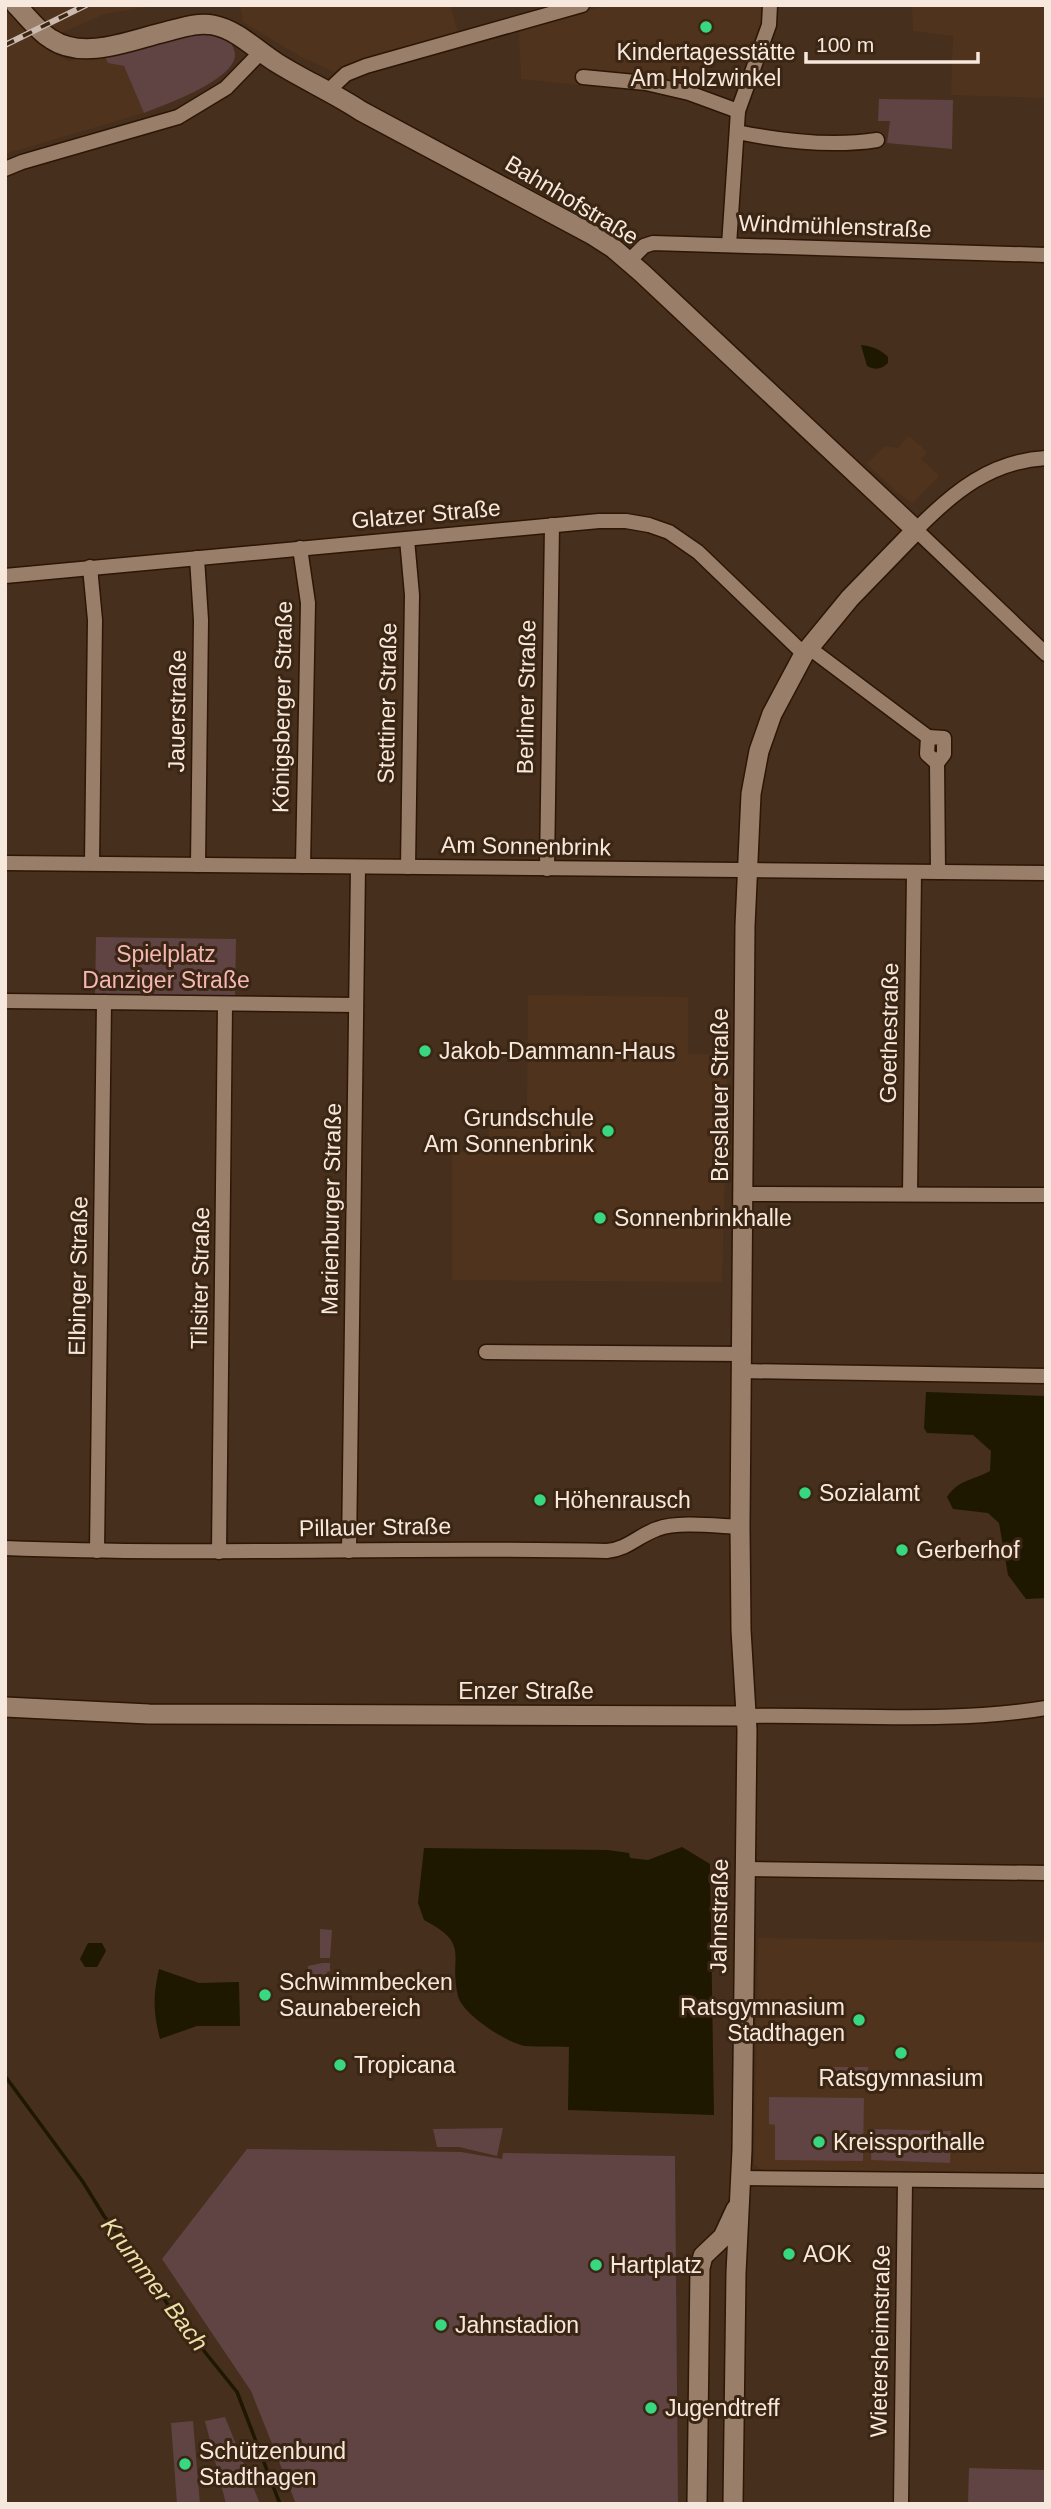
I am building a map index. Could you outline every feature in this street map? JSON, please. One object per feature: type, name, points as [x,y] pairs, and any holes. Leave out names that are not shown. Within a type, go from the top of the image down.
[{"type":"main road","name":"Bahnhofstraße","points":[[16,5],[49,38],[64,46],[81,49],[102,47],[192,25],[208,24],[234,33],[361,111],[591,234],[629,261],[916,530]]},
{"type":"main road","name":"Breslauer Straße","points":[[745,1716],[740,1527],[746,871],[751,794],[759,751],[772,714],[806,650],[849,598],[916,530]]},
{"type":"main road","name":"Enzer Straße","points":[[5,1707],[149,1714],[745,1716]]},
{"type":"main road","name":"Jahnstraße","points":[[733,2504],[741,2178],[745,1716]]},
{"type":"main road","name":"Jahnstraße","points":[[697,2504],[700,2269],[704,2256],[723,2237],[740,2202]]},
{"type":"main road","points":[[712,2247],[722,2246],[731,2250],[737,2258]]},
{"type":"street","points":[[329,90],[346,74],[366,66],[582,5]]},
{"type":"street","points":[[729,245],[738,111],[769,25],[770,5]]},
{"type":"street","points":[[5,169],[178,117],[226,89],[261,52]]},
{"type":"street","points":[[583,77],[646,83],[689,93],[738,111]]},
{"type":"street","points":[[737,132],[851,144],[877,140]]},
{"type":"street","name":"Windmühlenstraße","points":[[629,261],[644,246],[653,243],[1046,255]]},
{"type":"street","points":[[916,530],[951,495],[973,480],[1013,463],[1046,458]]},
{"type":"street","name":"Glatzer Straße","points":[[5,576],[552,525],[626,521],[649,525],[669,532],[698,552],[806,650],[928,737],[927,754],[937,763],[938,872]]},
{"type":"street","name":"Berliner Straße","points":[[547,869],[552,525]]},
{"type":"street","name":"Bahnhofstraße","points":[[916,530],[1046,654]]},
{"type":"street","name":"Stettiner Straße","points":[[407,539],[412,595],[408,867]]},
{"type":"street","name":"Königsberger Straße","points":[[300,548],[307,603],[303,866]]},
{"type":"street","name":"Jauerstraße","points":[[197,558],[201,620],[198,865]]},
{"type":"street","points":[[90,567],[95,620],[92,863]]},
{"type":"street","name":"Am Sonnenbrink","points":[[5,863],[1046,873]]},
{"type":"street","name":"Marienburger Straße","points":[[349,1551],[358,867]]},
{"type":"street","name":"Goethestraße","points":[[910,1194],[914,872]]},
{"type":"street","points":[[5,1001],[356,1005]]},
{"type":"street","name":"Elbinger Straße","points":[[97,1551],[104,1002]]},
{"type":"street","name":"Tilsiter Straße","points":[[219,1552],[225,1005]]},
{"type":"street","points":[[743,1194],[1046,1195]]},
{"type":"street","points":[[486,1352],[1046,1376]]},
{"type":"street","name":"Pillauer Straße","points":[[5,1548],[219,1552],[463,1549],[607,1551],[630,1545],[664,1527],[740,1527]]},
{"type":"street","name":"Enzer Straße","points":[[745,1716],[958,1716],[1046,1708]]},
{"type":"street","points":[[745,1869],[1046,1873]]},
{"type":"street","points":[[741,2178],[1046,2180]]},
{"type":"street","name":"Wietersheimstraße","points":[[901,2504],[905,2180]]},
{"type":"shaded area","points":[[5,5],[160,5],[105,14],[38,43],[69,61],[104,55],[108,63],[124,66],[144,113],[5,154]]},
{"type":"shaded area","points":[[240,5],[450,5],[459,36],[334,72],[301,57],[243,22]]},
{"type":"shaded area","points":[[609,5],[776,5],[766,53],[713,43],[688,102],[645,92],[521,79],[519,30]]},
{"type":"shaded area","points":[[912,5],[1046,5],[1046,98],[951,95],[953,36],[913,31]]},
{"type":"shaded area","points":[[861,345],[882,352],[888,357],[888,363],[878,369],[867,366]]},
{"type":"shaded area","points":[[909,436],[927,452],[921,459],[939,476],[913,503],[867,464],[885,446],[898,448]]},
{"type":"shaded area","name":"Grundschule Am Sonnenbrink","points":[[528,995],[688,997],[688,1054],[728,1055],[722,1282],[452,1280],[452,1152],[488,1151],[490,1111],[527,1109]]},
{"type":"shaded area","points":[[926,1392],[1046,1396],[1046,1598],[1026,1599],[1008,1575],[999,1523],[988,1513],[953,1509],[947,1497],[961,1484],[990,1471],[991,1451],[973,1435],[927,1433],[924,1428]]},
{"type":"shaded area","points":[[682,1847],[710,1864],[714,2115],[568,2110],[569,2047],[517,2044],[486,2027],[461,2003],[456,1982],[453,1944],[439,1929],[424,1920],[418,1903],[424,1848],[608,1850],[629,1853],[630,1858],[648,1860]]},
{"type":"shaded area","name":"Ratsgymnasium","points":[[758,1938],[1046,1942],[1046,2173],[763,2171],[754,2164]]},
{"type":"shaded area","points":[[88,1943],[102,1943],[106,1951],[97,1967],[85,1967],[80,1959]]},
{"type":"shaded area","points":[[159,1969],[199,1983],[239,1982],[240,2026],[197,2026],[160,2039],[155,2004]]},
{"type":"green space","points":[[202,32],[229,39],[235,52],[232,64],[212,82],[182,98],[144,113],[124,66],[108,63],[104,55],[177,37]]},
{"type":"green space","points":[[879,99],[953,100],[952,149],[887,143],[890,121],[878,121]]},
{"type":"green space","name":"Spielplatz Danziger Straße","points":[[96,937],[236,939],[235,997],[95,995]]},
{"type":"green space","points":[[320,1929],[332,1930],[330,1958],[320,1958]]},
{"type":"green space","points":[[330,1963],[330,1971],[325,1979],[327,1982],[324,1985],[308,1987],[308,1966]]},
{"type":"green space","points":[[828,2067],[868,2067],[868,2085],[828,2085]]},
{"type":"green space","name":"Kreissporthalle","points":[[769,2097],[864,2098],[863,2161],[775,2160],[775,2125],[769,2124]]},
{"type":"green space","points":[[503,2128],[497,2156],[459,2147],[437,2147],[433,2129]]},
{"type":"green space","points":[[872,2129],[951,2131],[950,2163],[871,2160]]},
{"type":"green space","name":"Jahnstadion","points":[[247,2149],[461,2152],[502,2159],[503,2153],[675,2156],[678,2504],[296,2504],[251,2391],[162,2259]]},
{"type":"green space","points":[[225,2417],[260,2504],[226,2504],[205,2421]]},
{"type":"green space","name":"Schützenbund Stadthagen","points":[[193,2421],[200,2504],[177,2504],[171,2423]]},
{"type":"green space","points":[[969,2468],[1046,2470],[1046,2504],[968,2504]]},
{"type":"waterway","name":"Krummer Bach","points":[[5,2076],[142,2265],[172,2311],[237,2392],[280,2504]]},
{"type":"railway","points":[[5,45],[86,5]]},
{"type":"place","name":"Kindertagesstätte Am Holzwinkel","points":[[706,27]]},
{"type":"place","name":"Jakob-Dammann-Haus","points":[[425,1051]]},
{"type":"place","name":"Grundschule Am Sonnenbrink","points":[[608,1131]]},
{"type":"place","name":"Sonnenbrinkhalle","points":[[600,1218]]},
{"type":"place","name":"Sozialamt","points":[[805,1493]]},
{"type":"place","name":"Höhenrausch","points":[[540,1500]]},
{"type":"place","name":"Gerberhof","points":[[902,1550]]},
{"type":"place","name":"Schwimmbecken Saunabereich","points":[[265,1995]]},
{"type":"place","name":"Ratsgymnasium Stadthagen","points":[[859,2020]]},
{"type":"place","name":"Ratsgymnasium","points":[[901,2053]]},
{"type":"place","name":"Tropicana","points":[[340,2065]]},
{"type":"place","name":"Kreissporthalle","points":[[819,2142]]},
{"type":"place","name":"AOK","points":[[789,2254]]},
{"type":"place","name":"Hartplatz","points":[[596,2265]]},
{"type":"place","name":"Jahnstadion","points":[[441,2325]]},
{"type":"place","name":"Jugendtreff","points":[[651,2408]]},
{"type":"place","name":"Schützenbund Stadthagen","points":[[185,2464]]}]
